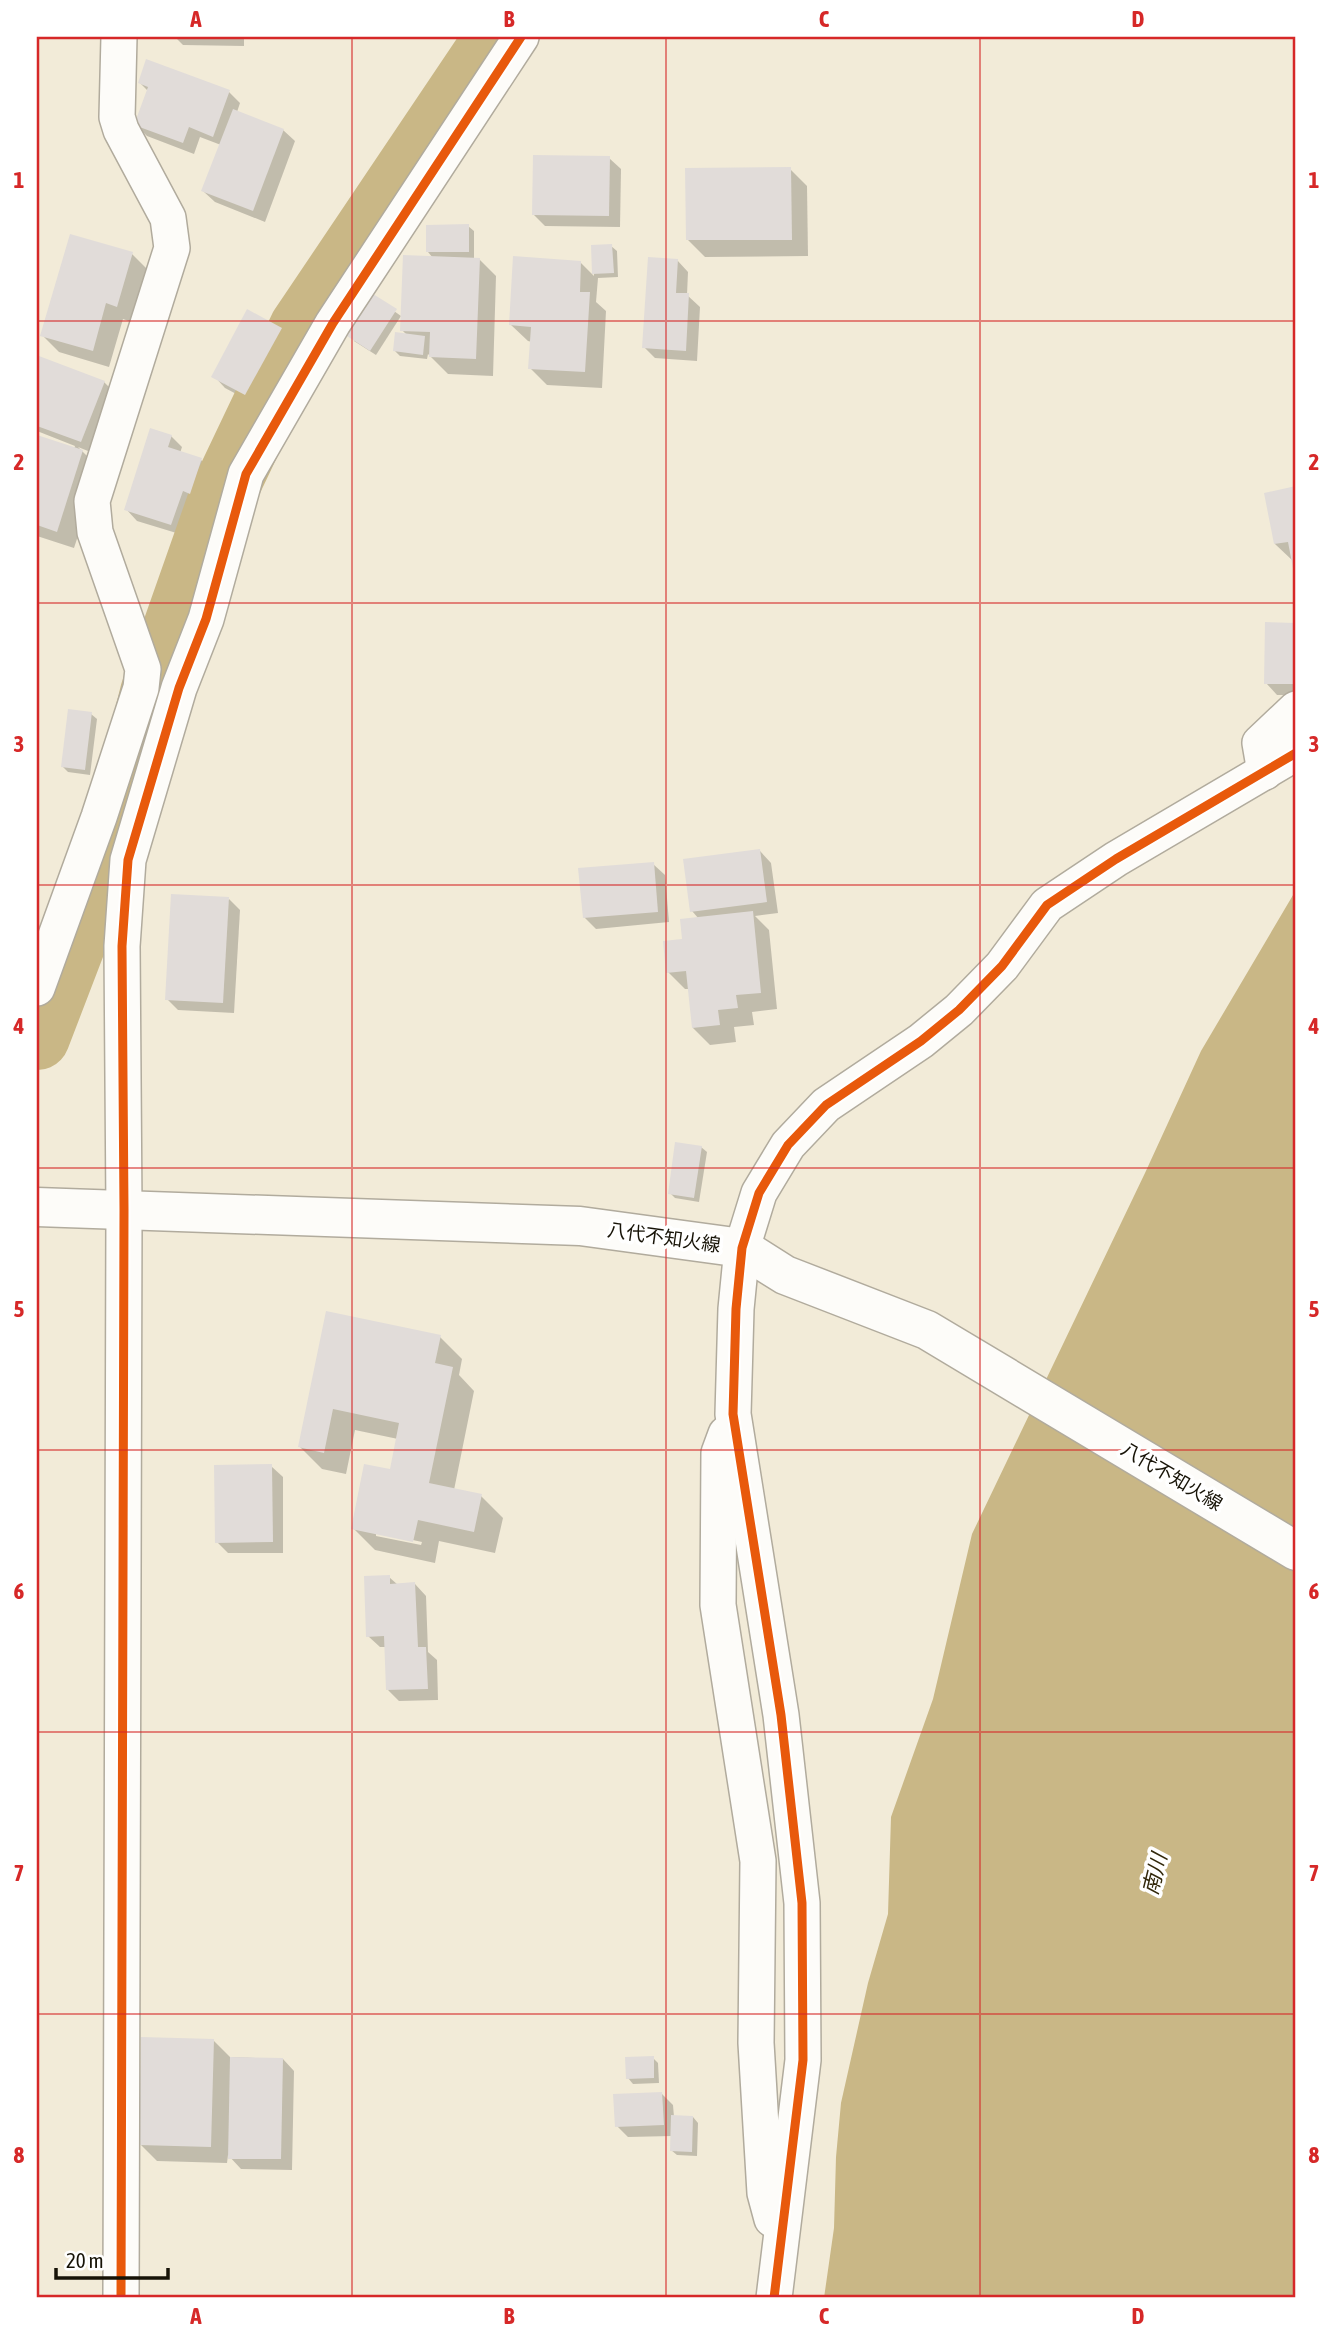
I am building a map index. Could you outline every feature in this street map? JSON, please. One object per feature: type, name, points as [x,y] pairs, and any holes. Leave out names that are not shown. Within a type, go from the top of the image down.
[{"type":"main road","name":"八代不知火線","points":[[37,1207],[580,1226],[743,1248],[785,1275],[927,1330],[1296,1550]]},
{"type":"street","points":[[37,988],[99,817],[141,688],[143,669],[95,532],[92,501],[172,248],[168,218],[121,130],[117,117],[119,37]]},
{"type":"street","points":[[121,2298],[124,1210],[122,946],[128,860],[179,688],[206,619],[246,474],[333,323],[522,37]]},
{"type":"street","points":[[1265,772],[1260,743],[1296,709]]},
{"type":"street","points":[[774,2298],[803,2060],[802,1903],[781,1715],[733,1414],[736,1309],[743,1248],[759,1193],[788,1145],[826,1105],[921,1041],[959,1010],[1002,966],[1048,905],[1116,859],[1296,754]]},
{"type":"street","points":[[733,1414],[719,1452],[718,1605],[758,1861],[755,2043],[765,2193],[779,2246]]},
{"type":"water","name":"南川","points":[[1296,890],[1296,2298],[824,2298],[834,2228],[841,2103],[868,1983],[888,1914],[891,1817],[933,1699],[972,1534],[1201,1051]]},
{"type":"building","points":[[146,59],[230,90],[213,137],[189,127],[183,143],[134,125],[148,87],[138,83]]},
{"type":"building","points":[[233,109],[284,129],[253,211],[201,191]]},
{"type":"building","points":[[533,155],[610,156],[609,216],[532,215]]},
{"type":"building","points":[[791,167],[792,240],[686,240],[685,168]]},
{"type":"building","points":[[469,224],[469,252],[426,252],[426,225]]},
{"type":"building","points":[[70,234],[133,252],[117,307],[106,303],[93,351],[40,336]]},
{"type":"building","points":[[612,244],[614,273],[592,274],[591,245]]},
{"type":"building","points":[[403,255],[480,258],[476,359],[429,357],[430,332],[400,331]]},
{"type":"building","points":[[513,256],[581,261],[580,292],[590,292],[585,372],[528,369],[531,327],[509,325]]},
{"type":"building","points":[[648,257],[678,259],[676,293],[689,293],[686,351],[642,348]]},
{"type":"building","points":[[373,294],[397,309],[370,351],[347,336]]},
{"type":"building","points":[[247,309],[282,328],[245,395],[211,377]]},
{"type":"building","points":[[395,332],[425,336],[423,355],[393,351]]},
{"type":"building","points":[[39,356],[105,381],[81,442],[37,426]]},
{"type":"building","points":[[150,428],[172,435],[168,447],[202,458],[190,494],[183,491],[171,525],[124,510]]},
{"type":"building","points":[[37,435],[83,450],[57,532],[37,525]]},
{"type":"building","points":[[1296,486],[1295,579],[1288,542],[1274,544],[1264,493]]},
{"type":"building","points":[[1265,622],[1296,623],[1296,684],[1264,684]]},
{"type":"building","points":[[68,709],[92,712],[85,770],[61,767]]},
{"type":"building","points":[[760,849],[767,902],[690,912],[683,859]]},
{"type":"building","points":[[654,862],[658,912],[583,918],[578,868]]},
{"type":"building","points":[[171,894],[229,897],[223,1003],[165,1000]]},
{"type":"building","points":[[753,911],[761,993],[736,995],[738,1008],[718,1010],[720,1025],[692,1028],[686,971],[666,973],[663,941],[682,939],[680,919]]},
{"type":"building","points":[[675,1142],[702,1146],[694,1198],[668,1194]]},
{"type":"building","points":[[326,1311],[441,1335],[435,1363],[453,1367],[429,1483],[482,1494],[474,1532],[418,1520],[413,1542],[351,1529],[364,1464],[390,1469],[399,1423],[333,1409],[324,1453],[298,1447]]},
{"type":"building","points":[[272,1464],[273,1542],[215,1543],[214,1465]]},
{"type":"building","points":[[390,1575],[390,1584],[415,1582],[418,1647],[426,1647],[428,1689],[386,1690],[384,1636],[366,1637],[364,1576]]},
{"type":"building","points":[[141,2037],[214,2039],[211,2147],[139,2145]]},
{"type":"building","points":[[654,2056],[654,2078],[626,2079],[625,2057]]},
{"type":"building","points":[[230,2057],[283,2058],[281,2159],[228,2159]]},
{"type":"building","points":[[662,2092],[664,2125],[615,2127],[613,2094]]},
{"type":"building","points":[[671,2115],[693,2116],[692,2152],[670,2151]]},
{"type":"waterway","points":[[37,1037],[124,810],[153,693],[223,494],[302,328],[489,50],[495,37]]},
{"type":"cycle path","points":[[121,2298],[124,1210],[122,946],[128,860],[179,688],[206,619],[246,474],[333,323],[521,37]]},
{"type":"cycle path","points":[[774,2298],[803,2060],[802,1903],[781,1715],[733,1414],[736,1309],[742,1248],[759,1193],[788,1145],[826,1105],[921,1041],[959,1010],[1002,966],[1047,905],[1116,859],[1296,753]]}]
